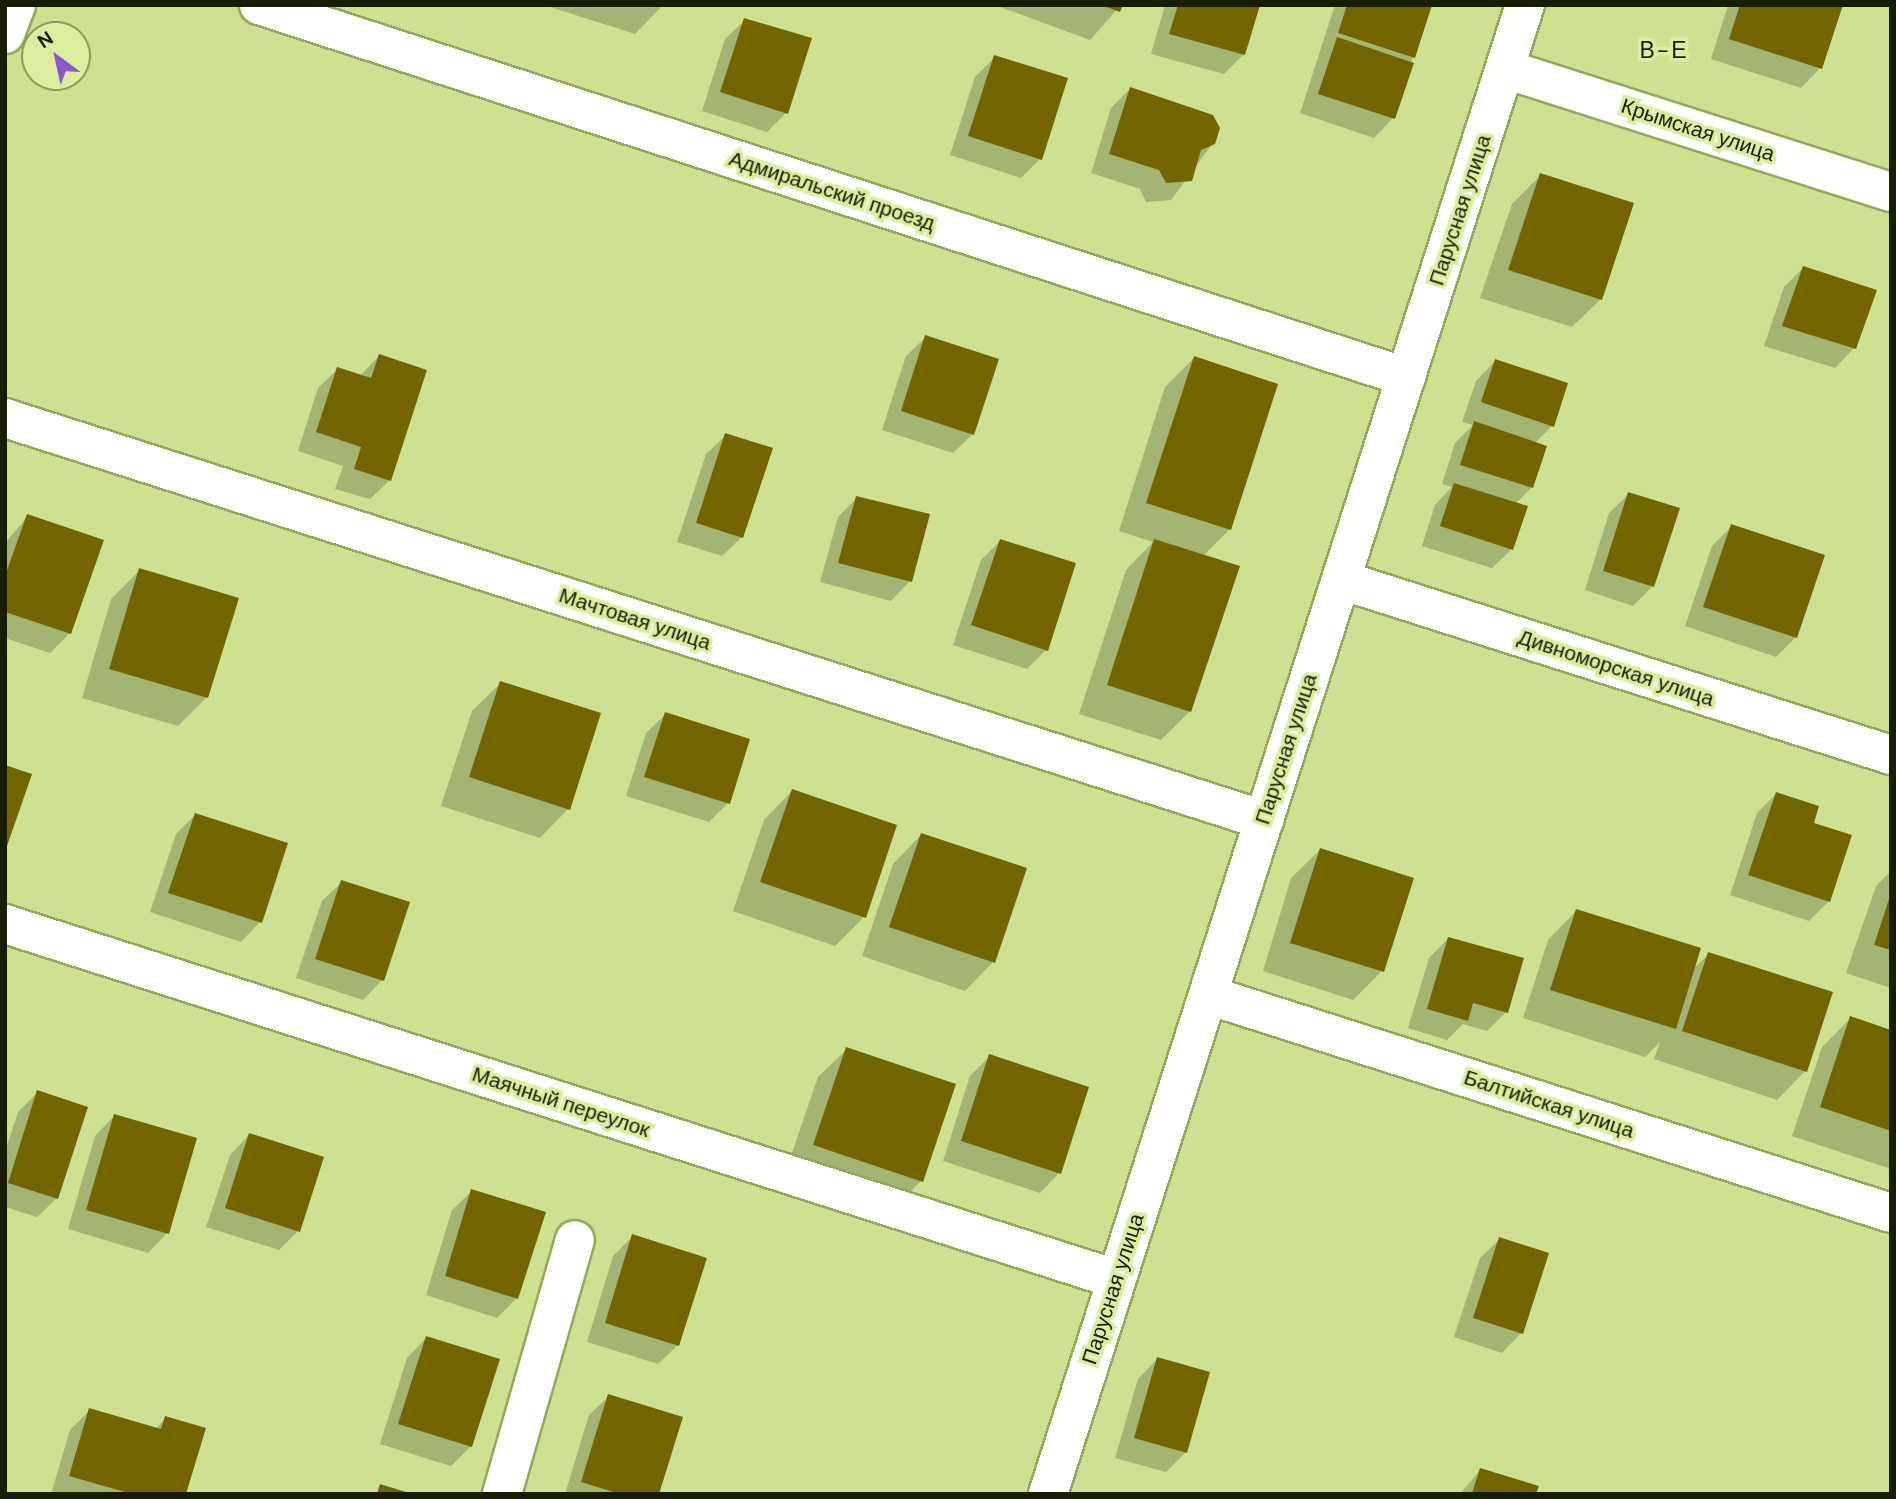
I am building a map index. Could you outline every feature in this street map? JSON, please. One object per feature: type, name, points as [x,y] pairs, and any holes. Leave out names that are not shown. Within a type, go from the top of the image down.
[{"type":"street","points":[[5,34],[16,5]]},
{"type":"street","name":"Адмиральский проезд","points":[[258,5],[1406,377]]},
{"type":"street","name":"Парусная улица","points":[[1048,1494],[1525,5]]},
{"type":"street","name":"Крымская улица","points":[[1505,69],[1891,192]]},
{"type":"street","name":"Мачтовая улица","points":[[5,418],[1264,820]]},
{"type":"street","name":"Дивноморская улица","points":[[1341,580],[1891,755]]},
{"type":"street","name":"Маячный переулок","points":[[5,924],[1116,1279]]},
{"type":"street","name":"Балтийская улица","points":[[1208,995],[1891,1213]]},
{"type":"street","points":[[502,1494],[575,1240]]},
{"type":"building","points":[[1101,5],[1123,5],[1120,12]]},
{"type":"building","points":[[1178,5],[1260,5],[1245,55],[1169,34]]},
{"type":"building","points":[[1347,5],[1432,5],[1415,58],[1338,33]]},
{"type":"building","points":[[1740,5],[1843,5],[1822,69],[1729,39]]},
{"type":"building","points":[[744,18],[812,38],[788,114],[720,92]]},
{"type":"building","points":[[1337,37],[1414,63],[1395,119],[1318,94]]},
{"type":"building","points":[[994,55],[1068,78],[1042,160],[968,136]]},
{"type":"building","points":[[1130,87],[1213,115],[1220,128],[1215,144],[1201,150],[1192,181],[1166,183],[1159,170],[1109,154]]},
{"type":"building","points":[[1540,173],[1634,203],[1602,300],[1508,270]]},
{"type":"building","points":[[1803,266],[1877,290],[1856,349],[1782,326]]},
{"type":"building","points":[[925,335],[999,359],[974,435],[901,411]]},
{"type":"building","points":[[379,354],[427,370],[391,481],[354,469],[361,447],[316,432],[337,367],[371,378]]},
{"type":"building","points":[[1194,356],[1278,384],[1231,530],[1146,503]]},
{"type":"building","points":[[1495,359],[1568,383],[1554,427],[1481,402]]},
{"type":"building","points":[[1474,421],[1547,446],[1533,488],[1460,465]]},
{"type":"building","points":[[725,433],[773,448],[743,538],[696,523]]},
{"type":"building","points":[[1454,483],[1528,506],[1513,550],[1440,526]]},
{"type":"building","points":[[1628,492],[1680,508],[1654,587],[1603,571]]},
{"type":"building","points":[[856,496],[930,514],[912,582],[838,563]]},
{"type":"building","points":[[27,514],[104,540],[71,634],[5,612],[5,576]]},
{"type":"building","points":[[1731,524],[1825,555],[1797,638],[1703,607]]},
{"type":"building","points":[[1000,539],[1076,563],[1048,651],[971,625]]},
{"type":"building","points":[[1154,539],[1240,566],[1191,712],[1107,685]]},
{"type":"building","points":[[139,568],[239,598],[208,698],[109,669]]},
{"type":"building","points":[[500,681],[601,713],[570,810],[469,777]]},
{"type":"building","points":[[665,712],[750,739],[730,804],[644,777]]},
{"type":"building","points":[[5,765],[32,774],[6,849],[5,849]]},
{"type":"building","points":[[792,789],[897,825],[866,918],[760,882]]},
{"type":"building","points":[[1776,792],[1819,806],[1814,823],[1852,835],[1830,902],[1748,875]]},
{"type":"building","points":[[195,813],[288,843],[262,923],[168,893]]},
{"type":"building","points":[[921,833],[1027,868],[995,963],[889,927]]},
{"type":"building","points":[[1320,848],[1414,878],[1384,972],[1290,943]]},
{"type":"building","points":[[341,880],[410,902],[384,981],[315,959]]},
{"type":"building","points":[[1891,896],[1891,950],[1874,945]]},
{"type":"building","points":[[1576,909],[1701,948],[1676,1029],[1550,990]]},
{"type":"building","points":[[1448,937],[1524,958],[1508,1013],[1473,1003],[1468,1021],[1427,1009]]},
{"type":"building","points":[[1708,952],[1833,992],[1807,1072],[1682,1031]]},
{"type":"building","points":[[1850,1016],[1891,1030],[1891,1131],[1820,1107]]},
{"type":"building","points":[[846,1047],[956,1084],[923,1182],[813,1145]]},
{"type":"building","points":[[989,1054],[1089,1087],[1061,1174],[961,1141]]},
{"type":"building","points":[[37,1090],[88,1107],[58,1199],[8,1183]]},
{"type":"building","points":[[114,1114],[197,1138],[169,1234],[86,1210]]},
{"type":"building","points":[[249,1133],[324,1157],[300,1232],[225,1208]]},
{"type":"building","points":[[471,1189],[546,1212],[518,1299],[445,1276]]},
{"type":"building","points":[[632,1234],[707,1258],[679,1346],[605,1323]]},
{"type":"building","points":[[1499,1237],[1549,1253],[1523,1334],[1473,1318]]},
{"type":"building","points":[[426,1336],[500,1359],[472,1447],[398,1424]]},
{"type":"building","points":[[1157,1357],[1210,1372],[1187,1453],[1134,1438]]},
{"type":"building","points":[[608,1394],[683,1417],[659,1494],[620,1494],[581,1482]]},
{"type":"building","points":[[89,1408],[161,1429],[165,1416],[206,1428],[186,1494],[132,1494],[69,1476]]},
{"type":"building","points":[[1480,1468],[1539,1486],[1536,1494],[1472,1494]]},
{"type":"building","points":[[380,1484],[409,1493],[377,1494]]},
{"type":"district","name":"В-Е","points":[[1664,50]]}]
